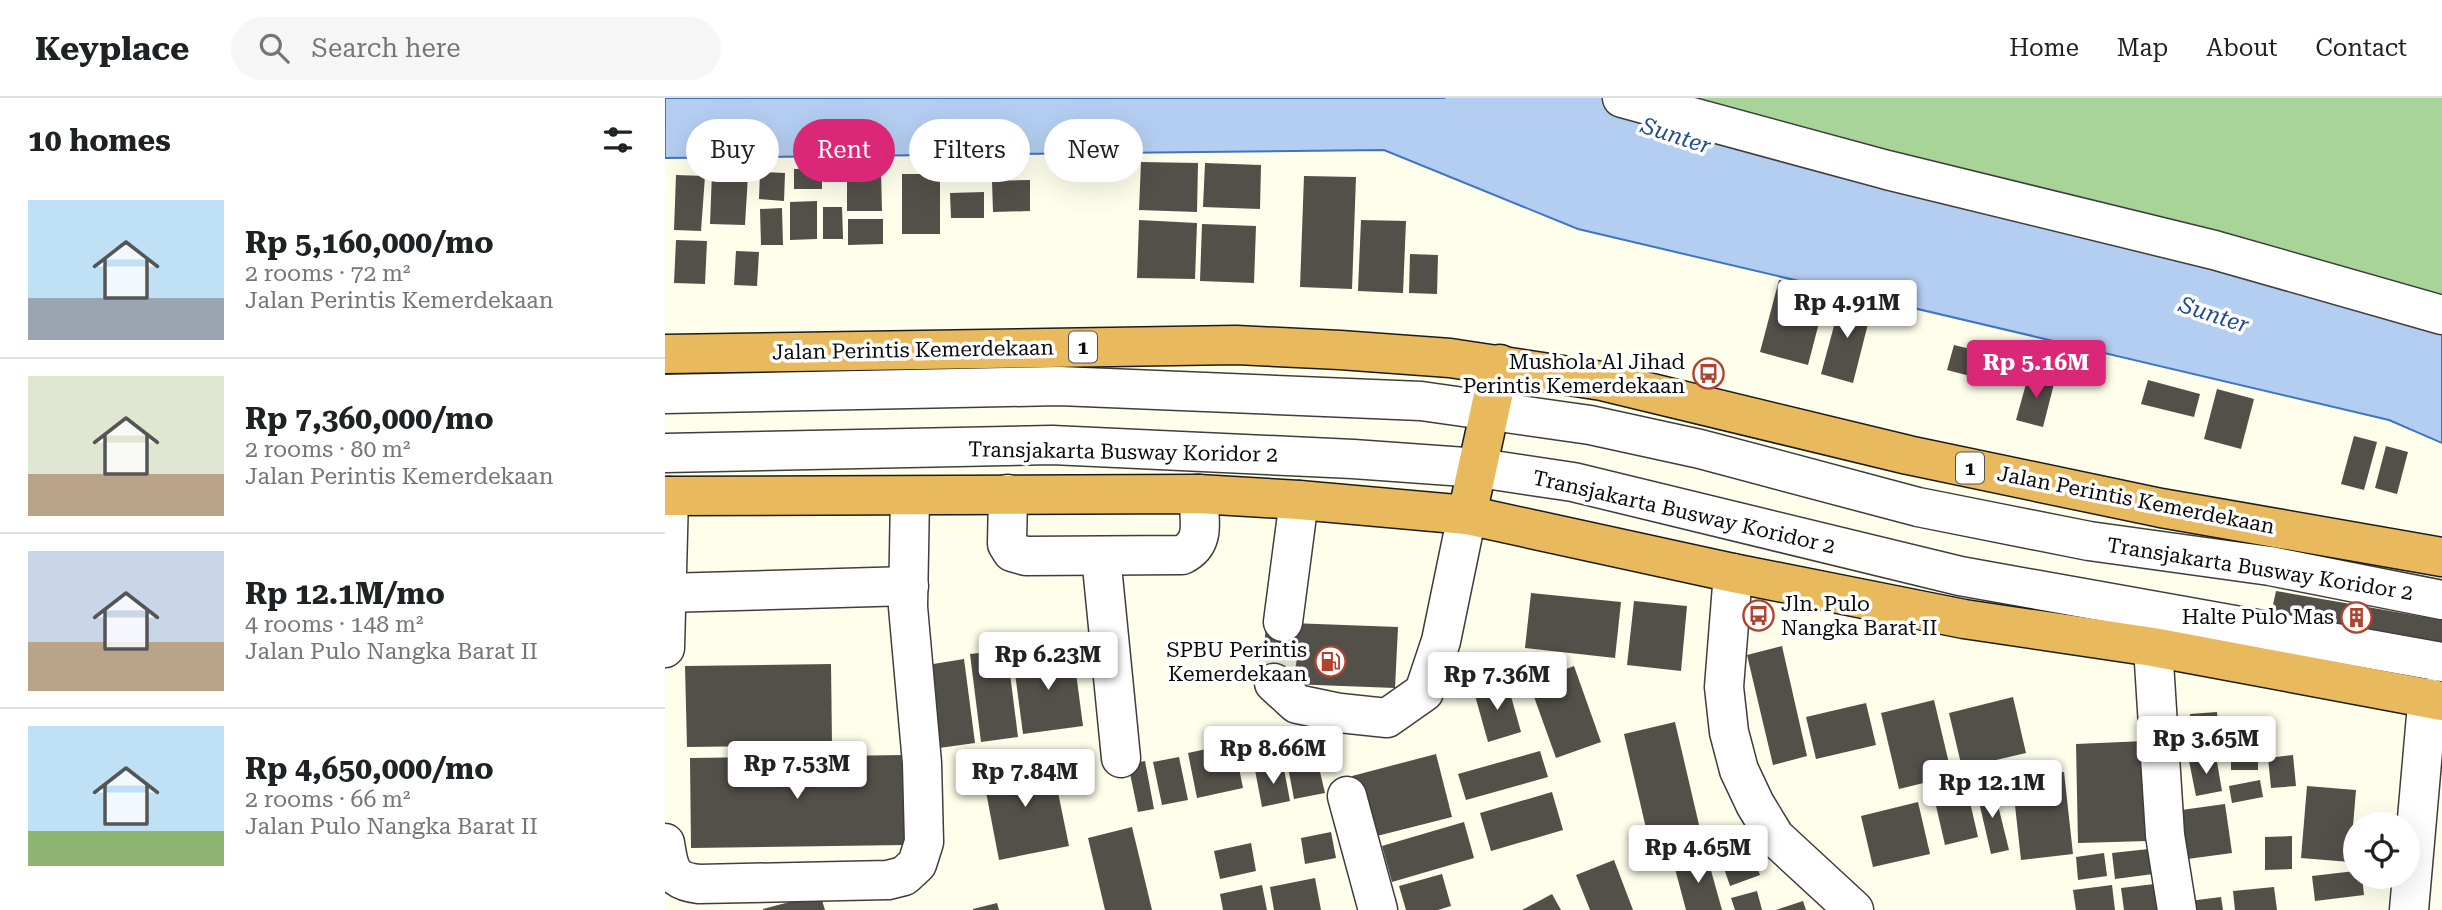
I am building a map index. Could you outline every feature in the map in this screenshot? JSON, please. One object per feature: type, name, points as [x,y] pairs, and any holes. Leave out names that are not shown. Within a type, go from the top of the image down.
[{"type":"highway","name":"Jalan Perintis Kemerdekaan","points":[[665,354],[1236,345],[1364,351],[1500,364],[1602,381],[1908,455],[2161,508],[2442,557]]},
{"type":"highway","points":[[1467,515],[1500,364]]},
{"type":"highway","points":[[667,496],[1198,495],[1299,500],[1467,515],[1733,573],[1964,619],[2153,647],[2436,700]]},
{"type":"street","points":[[1622,98],[1887,170],[2214,250],[2442,315]]},
{"type":"street","name":"Transjakarta Busway Koridor 2","points":[[665,394],[1059,386],[1422,401],[1590,425],[1700,449],[1944,513],[2089,541],[2270,566],[2442,600]]},
{"type":"street","name":"Transjakarta Busway Koridor 2","points":[[665,453],[1052,445],[1353,459],[1479,468],[1573,482],[1960,576],[2442,662]]},
{"type":"street","points":[[1008,494],[1007,544],[1012,552],[1025,556],[1182,555],[1193,550],[1199,540],[1198,495]]},
{"type":"street","points":[[665,843],[669,866],[676,877],[675,884],[888,880],[904,876],[917,864],[924,842],[922,763],[908,607],[910,495]]},
{"type":"street","points":[[665,648],[667,496]]},
{"type":"street","points":[[1283,622],[1299,500]]},
{"type":"street","points":[[1274,682],[1297,704],[1340,713],[1387,718],[1424,692],[1441,641],[1467,515]]},
{"type":"street","points":[[1101,556],[1121,758]]},
{"type":"street","points":[[1733,573],[1731,626],[1724,687],[1729,732],[1739,770],[1755,804],[1775,836],[1854,910]]},
{"type":"street","points":[[666,593],[909,586]]},
{"type":"street","points":[[2153,647],[2165,835],[2177,910]]},
{"type":"street","points":[[2409,910],[2426,716],[2436,700]]},
{"type":"street","points":[[1347,796],[1378,910]]},
{"type":"green space","points":[[1622,98],[2442,98],[2442,317]]},
{"type":"water","points":[[665,98],[1558,98],[2442,324],[2442,443],[2389,420],[1578,229],[1384,150],[1143,153],[1143,119],[1044,119],[1044,154],[1030,154],[1030,119],[909,119],[909,155],[895,155],[895,119],[793,119],[793,157],[779,157],[779,119],[686,119],[686,158],[665,158]]},
{"type":"building","points":[[1143,162],[1198,163],[1197,212],[1139,210]]},
{"type":"building","points":[[1205,163],[1261,165],[1260,209],[1203,207]]},
{"type":"building","points":[[779,173],[785,173],[784,201],[759,199],[760,182],[779,182]]},
{"type":"building","points":[[902,174],[909,174],[909,182],[940,182],[940,234],[902,234]]},
{"type":"building","points":[[676,175],[686,175],[686,182],[705,182],[701,231],[674,230]]},
{"type":"building","points":[[1304,176],[1356,177],[1352,289],[1300,287]]},
{"type":"building","points":[[712,182],[748,182],[745,225],[710,224]]},
{"type":"building","points":[[794,182],[822,182],[822,189],[794,189]]},
{"type":"building","points":[[847,182],[881,182],[882,211],[847,211]]},
{"type":"building","points":[[992,182],[1030,182],[1030,211],[993,212]]},
{"type":"building","points":[[984,192],[984,218],[951,218],[950,193]]},
{"type":"building","points":[[817,201],[817,239],[790,240],[790,202]]},
{"type":"building","points":[[823,207],[842,207],[843,239],[823,239]]},
{"type":"building","points":[[782,208],[783,245],[761,245],[760,209]]},
{"type":"building","points":[[848,219],[883,219],[883,244],[848,245]]},
{"type":"building","points":[[1139,220],[1197,223],[1195,279],[1137,278]]},
{"type":"building","points":[[1361,220],[1406,221],[1403,293],[1358,291]]},
{"type":"building","points":[[1202,224],[1256,226],[1254,283],[1200,281]]},
{"type":"building","points":[[676,240],[707,241],[705,284],[674,283]]},
{"type":"building","points":[[736,251],[759,252],[757,286],[734,285]]},
{"type":"building","points":[[1410,254],[1438,255],[1437,294],[1409,293]]},
{"type":"building","points":[[1779,280],[1827,292],[1808,365],[1760,352]]},
{"type":"building","points":[[1842,296],[1873,304],[1853,383],[1821,374]]},
{"type":"building","points":[[1954,345],[2015,360],[2008,386],[1947,370]]},
{"type":"building","points":[[2029,373],[2055,380],[2043,427],[2016,420]]},
{"type":"building","points":[[2148,380],[2200,394],[2194,417],[2141,404]]},
{"type":"building","points":[[2217,389],[2254,399],[2241,449],[2204,439]]},
{"type":"building","points":[[2354,436],[2377,442],[2364,490],[2341,484]]},
{"type":"building","points":[[2386,446],[2408,452],[2397,494],[2375,488]]},
{"type":"building","name":"Halte Pulo Mas","points":[[2276,591],[2442,620],[2442,644],[2271,614]]},
{"type":"building","points":[[1531,593],[1621,602],[1615,658],[1525,648]]},
{"type":"building","points":[[1634,601],[1687,606],[1681,671],[1627,665]]},
{"type":"building","name":"SPBU Perintis Kemerdekaan","points":[[1266,622],[1398,627],[1395,688],[1262,683]]},
{"type":"building","points":[[1782,646],[1807,756],[1773,765],[1747,655]]},
{"type":"building","points":[[1007,650],[1018,737],[981,742],[970,654]]},
{"type":"building","points":[[1073,650],[1083,726],[1023,734],[1013,658]]},
{"type":"building","points":[[964,659],[975,743],[932,749],[921,666]]},
{"type":"building","points":[[831,664],[832,745],[687,747],[685,666]]},
{"type":"building","points":[[1574,666],[1601,742],[1556,758],[1529,683]]},
{"type":"building","points":[[1507,682],[1521,732],[1488,742],[1474,692]]},
{"type":"building","points":[[2013,697],[2026,753],[1962,768],[1949,713]]},
{"type":"building","points":[[1934,700],[1952,776],[1899,789],[1881,713]]},
{"type":"building","points":[[1866,703],[1876,745],[1816,759],[1806,717]]},
{"type":"building","points":[[2217,712],[2220,746],[2191,748],[2190,714]]},
{"type":"building","points":[[1675,722],[1700,829],[1649,841],[1624,734]]},
{"type":"building","points":[[2231,735],[2258,735],[2258,770],[2231,770]]},
{"type":"building","points":[[2145,741],[2148,841],[2078,843],[2076,744]]},
{"type":"building","points":[[1234,743],[1243,788],[1197,798],[1188,753]]},
{"type":"building","points":[[1540,751],[1548,777],[1466,800],[1458,774]]},
{"type":"building","points":[[1436,754],[1452,817],[1369,838],[1352,776]]},
{"type":"building","points":[[904,755],[905,845],[691,848],[690,758]]},
{"type":"building","points":[[1316,755],[1325,793],[1294,799],[1287,762]]},
{"type":"building","points":[[2293,755],[2296,786],[2271,788],[2268,758]]},
{"type":"building","points":[[2216,756],[2222,791],[2196,796],[2189,761]]},
{"type":"building","points":[[1179,757],[1188,800],[1162,805],[1153,762]]},
{"type":"building","points":[[1051,758],[1069,846],[999,860],[982,771]]},
{"type":"building","points":[[1145,761],[1154,809],[1138,812],[1128,764]]},
{"type":"building","points":[[1283,764],[1290,801],[1262,807],[1255,770]]},
{"type":"building","points":[[2064,772],[2073,854],[2021,860],[2012,778]]},
{"type":"building","points":[[2260,780],[2263,797],[2232,803],[2229,786]]},
{"type":"building","points":[[1993,785],[2009,850],[1991,854],[1976,789]]},
{"type":"building","points":[[2307,786],[2356,790],[2354,812],[2343,812],[2343,861],[2301,858]]},
{"type":"building","points":[[1967,789],[1978,837],[1945,845],[1934,797]]},
{"type":"building","points":[[1552,792],[1563,830],[1491,851],[1480,813]]},
{"type":"building","points":[[1918,802],[1930,854],[1873,867],[1861,816]]},
{"type":"building","points":[[2225,804],[2232,853],[2180,860],[2174,811]]},
{"type":"building","points":[[1464,822],[1474,858],[1392,882],[1382,846]]},
{"type":"building","points":[[1132,827],[1152,910],[1105,910],[1088,838]]},
{"type":"building","points":[[1331,832],[1336,858],[1305,864],[1301,838]]},
{"type":"building","points":[[1745,835],[1760,875],[1730,886],[1716,845]]},
{"type":"building","points":[[2292,836],[2292,869],[2265,870],[2265,837]]},
{"type":"building","points":[[1251,843],[1256,871],[1220,879],[1214,851]]},
{"type":"building","points":[[2158,848],[2161,873],[2115,879],[2112,853]]},
{"type":"building","points":[[2104,853],[2107,876],[2078,880],[2076,857]]},
{"type":"building","points":[[1707,856],[1722,910],[1686,910],[1674,865]]},
{"type":"building","points":[[1614,860],[1633,910],[1590,910],[1576,875]]},
{"type":"building","points":[[2343,872],[2343,889],[2363,889],[2364,895],[2315,901],[2312,876]]},
{"type":"building","points":[[1442,874],[1451,906],[1438,910],[1406,910],[1399,886]]},
{"type":"building","points":[[1315,878],[1321,910],[1274,910],[1270,887]]},
{"type":"building","points":[[2163,883],[2166,910],[2124,910],[2121,888]]},
{"type":"building","points":[[1262,885],[1267,910],[1223,910],[1220,894]]},
{"type":"building","points":[[2112,885],[2115,910],[2076,910],[2073,890]]},
{"type":"building","points":[[2274,887],[2277,910],[2235,910],[2233,891]]},
{"type":"building","points":[[1757,891],[1762,910],[1735,910],[1731,898]]},
{"type":"building","points":[[820,894],[825,910],[763,910],[763,909]]},
{"type":"building","points":[[1552,894],[1561,910],[1522,910]]},
{"type":"building","points":[[2221,897],[2223,910],[2182,910],[2181,902]]},
{"type":"building","points":[[1803,901],[1806,910],[1776,910]]},
{"type":"building","points":[[997,903],[999,910],[973,910],[973,909]]},
{"type":"waterway","name":"Sunter","points":[[1476,100],[1565,99],[1663,131]]},
{"type":"tunnel","points":[[1274,683],[1283,622]]},
{"type":"place","name":"Mushola Al Jihad Perintis Kemerdekaan","points":[[1708,374]]},
{"type":"place","name":"Jln. Pulo Nangka Barat II","points":[[1758,616]]},
{"type":"place","name":"Halte Pulo Mas","points":[[2357,617]]},
{"type":"place","name":"SPBU Perintis Kemerdekaan","points":[[1330,662]]}]
